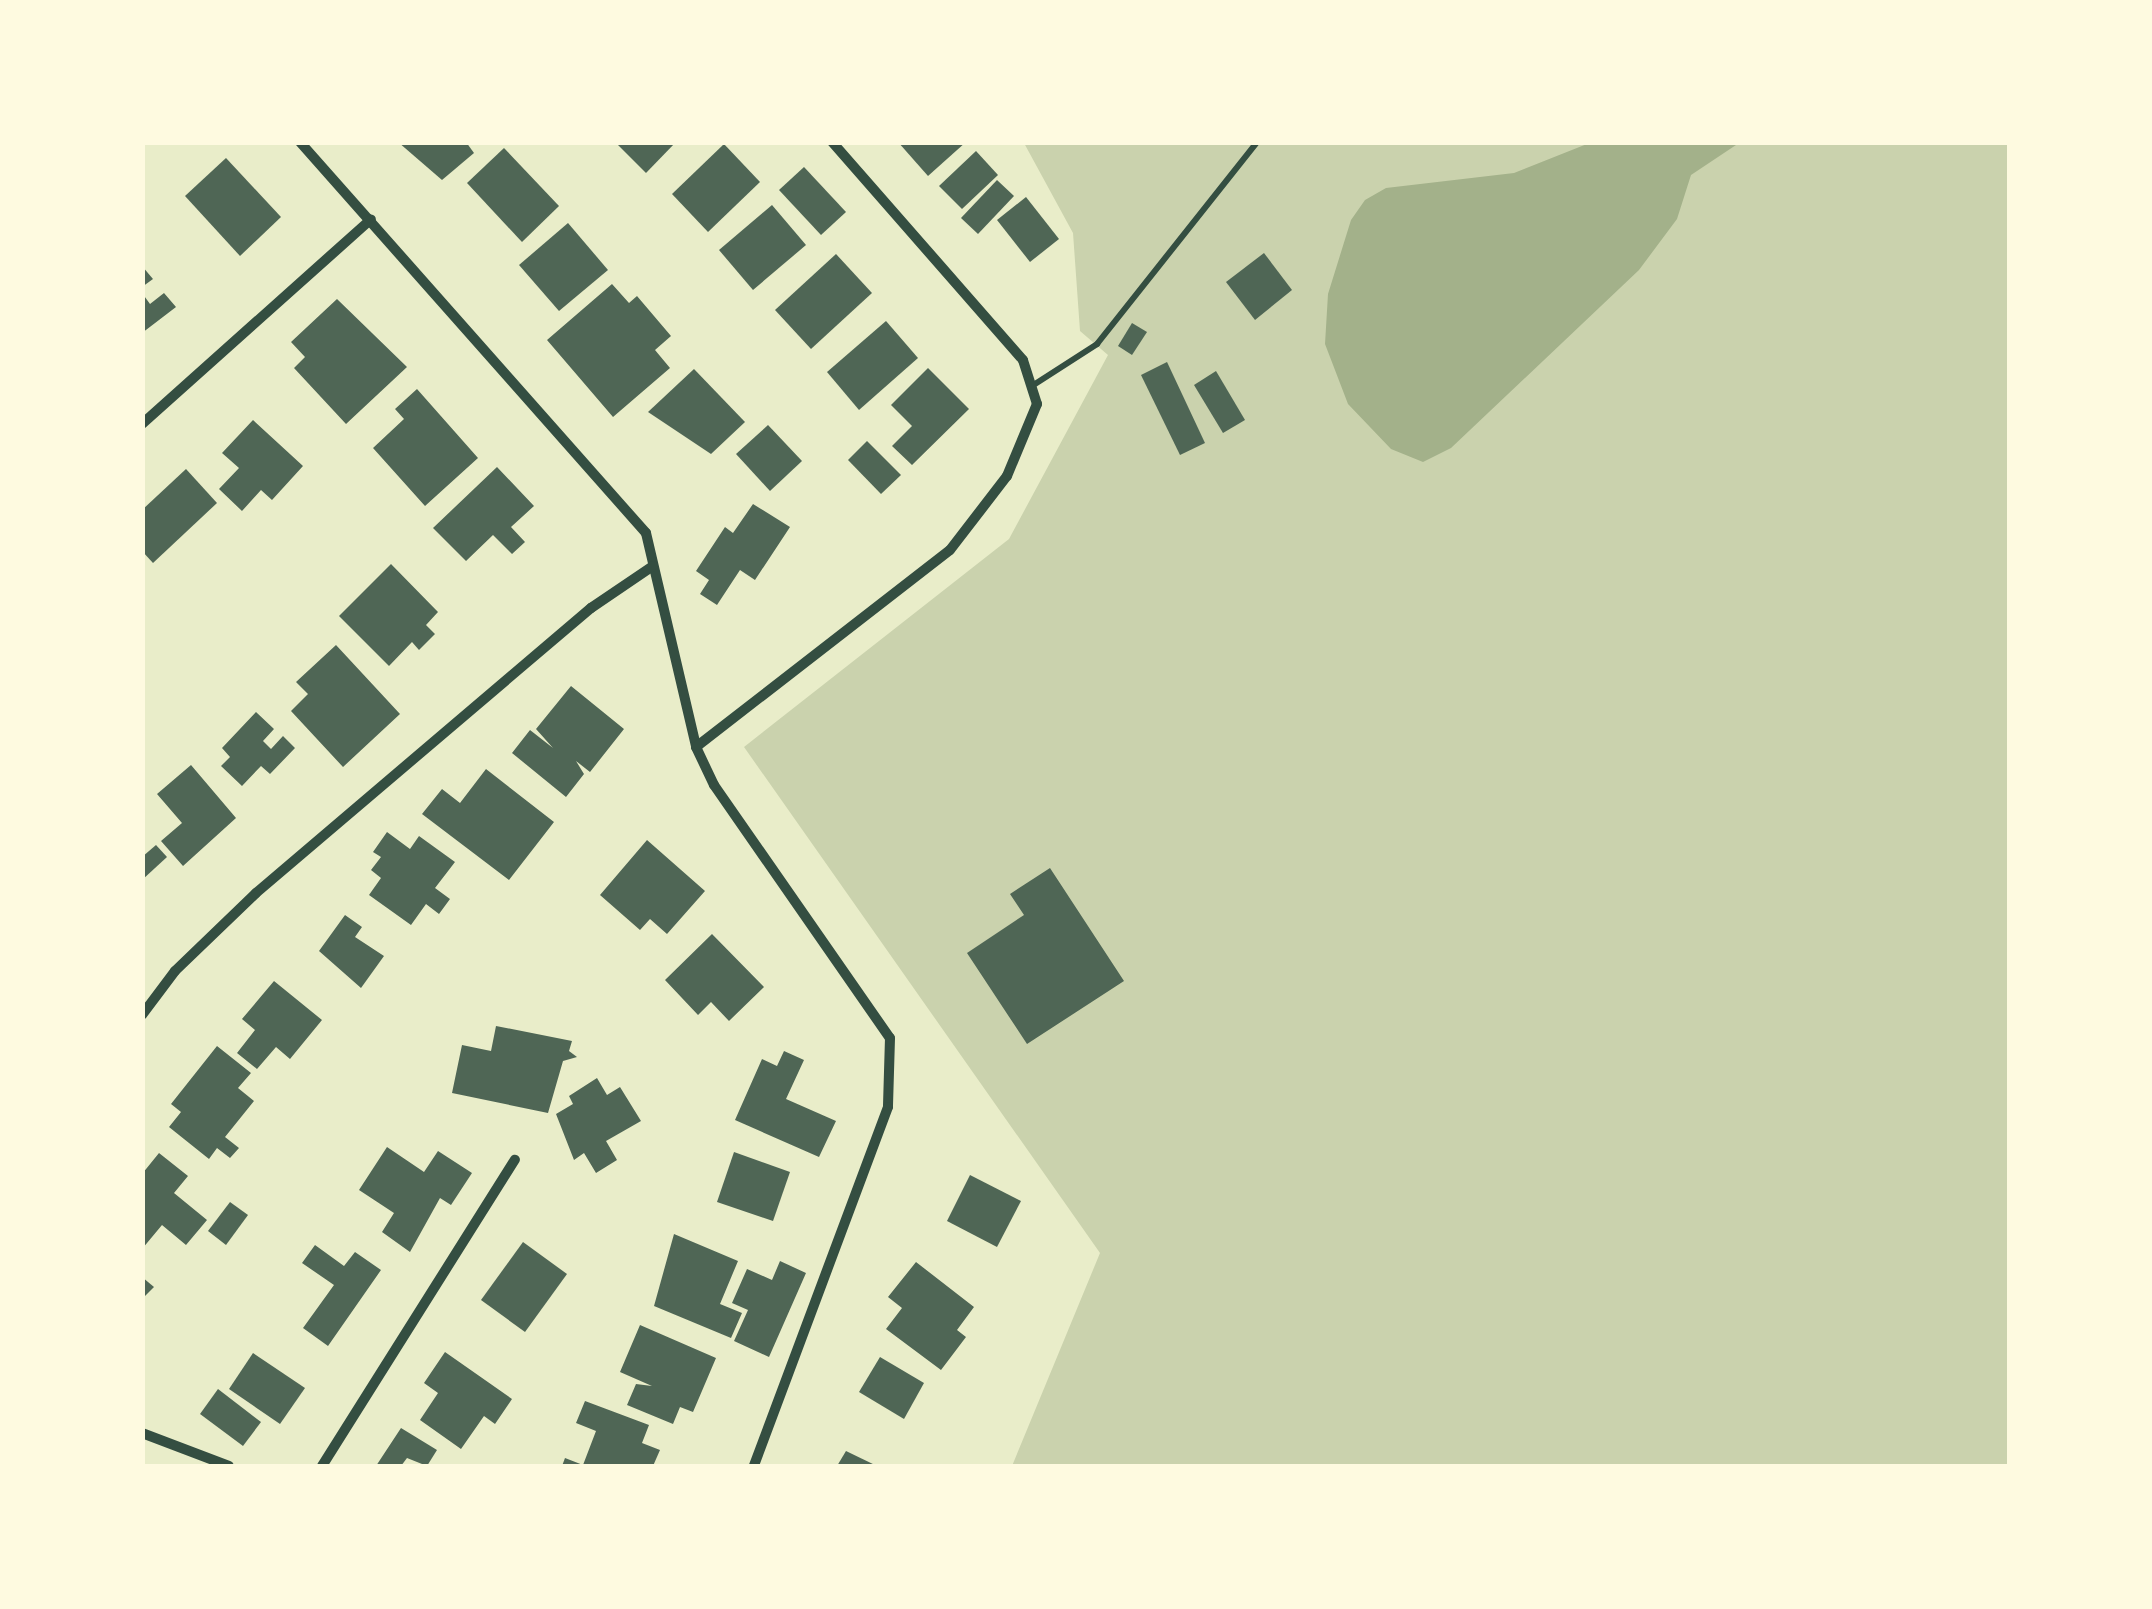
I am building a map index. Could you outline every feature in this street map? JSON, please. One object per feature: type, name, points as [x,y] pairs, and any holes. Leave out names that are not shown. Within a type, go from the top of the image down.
[{"type":"street","points":[[300,142],[646,533],[696,747],[714,784],[890,1038],[888,1107],[754,1466]]},
{"type":"street","points":[[696,747],[950,550],[985,510],[1032,428],[1035,384],[1023,360],[832,142]]},
{"type":"street","points":[[142,424],[371,220]]},
{"type":"street","points":[[142,1015],[176,971],[256,893],[591,608],[653,566]]},
{"type":"street","points":[[322,1466],[515,1160]]},
{"type":"street","points":[[142,1432],[229,1466]]},
{"type":"lane","points":[[1035,384],[1097,344],[1256,142]]},
{"type":"shaded area","points":[[1592,142],[1739,143],[1691,175],[1677,219],[1639,270],[1451,448],[1423,462],[1391,449],[1348,404],[1325,344],[1328,294],[1351,220],[1365,200],[1386,188],[1514,173]]},
{"type":"shaded area","points":[[1024,143],[2009,143],[2009,1466],[1012,1466],[1100,1253],[744,747],[1009,539],[1108,355],[1080,331],[1073,233]]},
{"type":"building","points":[[398,142],[466,142],[474,153],[442,180]]},
{"type":"building","points":[[615,142],[676,142],[646,173]]},
{"type":"building","points":[[898,142],[966,142],[928,176]]},
{"type":"building","points":[[724,144],[760,182],[708,232],[672,194]]},
{"type":"building","points":[[504,148],[559,206],[522,242],[467,183]]},
{"type":"building","points":[[976,151],[998,175],[962,209],[939,186]]},
{"type":"building","points":[[226,158],[281,217],[240,256],[185,196]]},
{"type":"building","points":[[804,167],[846,212],[821,235],[779,190]]},
{"type":"building","points":[[997,180],[1014,196],[978,234],[961,218]]},
{"type":"building","points":[[1026,197],[1059,239],[1030,262],[997,220]]},
{"type":"building","points":[[772,205],[806,245],[753,290],[719,250]]},
{"type":"building","points":[[568,223],[608,270],[559,311],[519,265]]},
{"type":"building","points":[[1264,253],[1292,290],[1255,320],[1226,282]]},
{"type":"building","points":[[836,254],[872,293],[811,349],[775,310]]},
{"type":"building","points":[[142,266],[153,279],[142,287]]},
{"type":"building","points":[[612,284],[629,303],[637,296],[671,336],[655,350],[670,368],[613,417],[547,340]]},
{"type":"building","points":[[142,293],[150,304],[164,293],[176,307],[142,333]]},
{"type":"building","points":[[337,299],[407,367],[346,424],[294,368],[305,357],[291,342]]},
{"type":"building","points":[[886,321],[918,358],[859,410],[827,372]]},
{"type":"building","points":[[1132,323],[1147,332],[1132,355],[1118,346]]},
{"type":"building","points":[[1167,362],[1205,443],[1180,455],[1141,375]]},
{"type":"building","points":[[928,368],[969,409],[912,465],[892,446],[912,426],[891,405]]},
{"type":"building","points":[[694,369],[745,422],[711,454],[648,412]]},
{"type":"building","points":[[1216,371],[1245,420],[1223,433],[1194,385]]},
{"type":"building","points":[[417,389],[478,458],[425,506],[373,448],[404,419],[395,409]]},
{"type":"building","points":[[253,420],[303,466],[272,500],[261,490],[242,511],[219,489],[239,468],[222,453]]},
{"type":"building","points":[[768,425],[802,461],[770,491],[736,454]]},
{"type":"building","points":[[867,441],[901,475],[881,494],[848,460]]},
{"type":"building","points":[[497,467],[534,506],[511,527],[525,542],[512,554],[493,535],[466,561],[433,528]]},
{"type":"building","points":[[186,469],[217,503],[153,563],[142,551],[142,510]]},
{"type":"building","points":[[753,504],[790,527],[755,580],[740,570],[717,605],[700,594],[709,580],[696,571],[725,527],[733,533]]},
{"type":"building","points":[[391,564],[438,612],[426,625],[435,634],[419,650],[412,642],[389,666],[339,616]]},
{"type":"building","points":[[336,645],[400,714],[343,767],[291,711],[308,694],[296,682]]},
{"type":"building","points":[[571,686],[624,729],[590,772],[576,761],[584,774],[566,797],[512,753],[530,730],[553,748],[536,729]]},
{"type":"building","points":[[256,712],[274,729],[263,741],[271,749],[283,736],[295,748],[270,774],[261,766],[242,786],[221,766],[230,757],[222,748]]},
{"type":"building","points":[[191,765],[236,818],[183,866],[161,841],[182,823],[157,794]]},
{"type":"building","points":[[486,769],[554,822],[509,880],[422,814],[442,789],[460,803]]},
{"type":"building","points":[[387,832],[410,849],[419,836],[455,862],[435,888],[450,899],[439,914],[426,904],[411,925],[369,895],[381,878],[371,870],[381,857],[373,852]]},
{"type":"building","points":[[647,840],[705,891],[667,934],[650,919],[640,930],[600,895]]},
{"type":"building","points":[[156,845],[167,857],[142,880],[142,857]]},
{"type":"building","points":[[1050,868],[1124,981],[1027,1044],[967,953],[1024,915],[1010,894]]},
{"type":"building","points":[[345,915],[362,927],[355,937],[384,956],[361,988],[319,951]]},
{"type":"building","points":[[712,934],[764,987],[729,1021],[711,1002],[698,1015],[665,980]]},
{"type":"building","points":[[274,981],[322,1020],[290,1059],[276,1047],[257,1069],[237,1053],[255,1030],[242,1019]]},
{"type":"building","points":[[496,1026],[572,1041],[569,1051],[577,1057],[563,1061],[548,1113],[452,1093],[462,1045],[491,1051]]},
{"type":"building","points":[[217,1046],[251,1073],[238,1088],[254,1101],[225,1137],[239,1148],[230,1158],[217,1148],[209,1159],[169,1127],[181,1112],[171,1104]]},
{"type":"building","points":[[784,1051],[804,1060],[786,1099],[836,1121],[819,1157],[735,1120],[762,1059],[777,1066]]},
{"type":"building","points":[[597,1078],[607,1095],[620,1087],[641,1121],[606,1141],[617,1160],[596,1173],[584,1153],[574,1160],[556,1114],[573,1104],[569,1096]]},
{"type":"building","points":[[387,1147],[424,1172],[438,1151],[472,1173],[451,1205],[440,1198],[410,1252],[382,1232],[394,1213],[359,1190]]},
{"type":"building","points":[[734,1152],[790,1172],[773,1221],[717,1202]]},
{"type":"building","points":[[159,1153],[188,1176],[174,1193],[207,1220],[186,1245],[162,1225],[142,1249],[142,1174]]},
{"type":"building","points":[[970,1175],[1021,1201],[997,1247],[947,1221]]},
{"type":"building","points":[[230,1202],[248,1215],[226,1245],[208,1231]]},
{"type":"building","points":[[674,1234],[738,1261],[720,1304],[742,1313],[731,1338],[654,1306]]},
{"type":"building","points":[[523,1242],[567,1274],[525,1332],[481,1300]]},
{"type":"building","points":[[315,1245],[344,1266],[355,1252],[381,1270],[328,1346],[303,1328],[334,1285],[302,1263]]},
{"type":"building","points":[[780,1261],[806,1273],[769,1357],[734,1341],[748,1310],[732,1303],[747,1269],[772,1280]]},
{"type":"building","points":[[916,1262],[974,1307],[957,1330],[966,1337],[941,1370],[886,1329],[902,1308],[888,1297]]},
{"type":"building","points":[[142,1277],[154,1287],[142,1299]]},
{"type":"building","points":[[640,1325],[716,1358],[693,1412],[680,1407],[673,1424],[627,1405],[636,1384],[652,1386],[620,1372]]},
{"type":"building","points":[[445,1352],[512,1399],[495,1424],[484,1416],[461,1449],[420,1420],[438,1393],[424,1383]]},
{"type":"building","points":[[253,1353],[305,1388],[280,1424],[229,1389]]},
{"type":"building","points":[[880,1357],[924,1383],[904,1419],[859,1392]]},
{"type":"building","points":[[218,1389],[261,1422],[243,1446],[200,1414]]},
{"type":"building","points":[[585,1401],[649,1425],[642,1443],[660,1450],[653,1466],[562,1466],[565,1458],[583,1465],[596,1431],[576,1423]]},
{"type":"building","points":[[401,1428],[437,1450],[427,1466],[407,1458],[401,1466],[376,1466]]},
{"type":"building","points":[[846,1451],[877,1466],[837,1466]]}]
